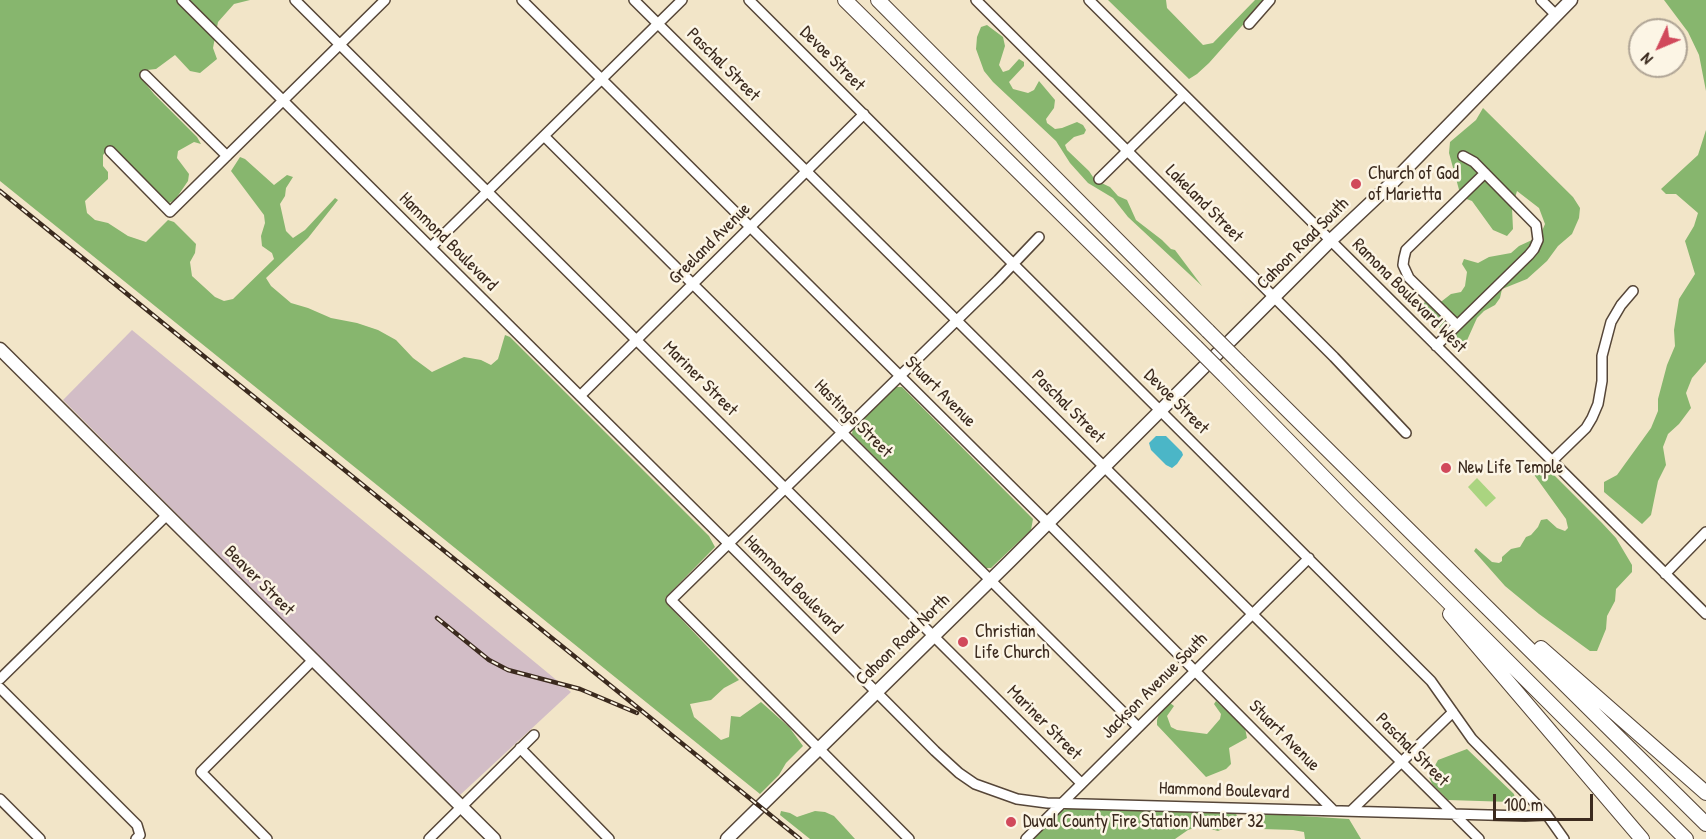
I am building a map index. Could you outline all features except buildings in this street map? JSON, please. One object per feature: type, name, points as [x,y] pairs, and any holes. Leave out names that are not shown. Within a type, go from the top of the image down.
[{"type":"highway","points":[[846,0],[1226,376],[1686,839]]},
{"type":"highway","points":[[878,0],[1208,332],[1706,824]]},
{"type":"highway","points":[[891,0],[964,79],[980,103]]},
{"type":"highway","points":[[1451,570],[1706,793]]},
{"type":"highway","points":[[1427,580],[1450,615],[1642,839]]},
{"type":"main road","name":"Cahoon Road South","points":[[1161,410],[1330,241],[1437,139],[1571,0]]},
{"type":"main road","name":"Beaver Street","points":[[0,349],[494,839]]},
{"type":"main road","points":[[1104,466],[1161,410]]},
{"type":"main road","name":"Cahoon Road North","points":[[727,839],[1104,466]]},
{"type":"street","name":"Hammond Boulevard","points":[[182,0],[946,763],[975,784],[1017,799],[1047,803],[1547,815]]},
{"type":"street","name":"Mariner Street","points":[[295,0],[1081,783]]},
{"type":"street","points":[[110,151],[171,212],[385,0]]},
{"type":"street","name":"Stuart Avenue","points":[[522,0],[1048,522],[1333,810]]},
{"type":"street","name":"Paschal Street","points":[[634,0],[1479,839]]},
{"type":"street","points":[[431,248],[682,0]]},
{"type":"street","name":"Devoe Street","points":[[749,0],[1431,681],[1472,739],[1547,815],[1564,839]]},
{"type":"street","name":"Ramona Boulevard West","points":[[1089,0],[1706,614]]},
{"type":"street","points":[[1249,24],[1270,0]]},
{"type":"street","points":[[1541,0],[1556,15]]},
{"type":"street","name":"Lakeland Street","points":[[978,1],[1274,297],[1406,433]]},
{"type":"street","points":[[145,75],[227,156]]},
{"type":"street","points":[[1099,179],[1184,94]]},
{"type":"street","name":"Greeland Avenue","points":[[580,396],[864,114]]},
{"type":"street","name":"Hastings Street","points":[[544,136],[1138,727]]},
{"type":"street","points":[[1436,346],[1529,255],[1538,240],[1536,225],[1485,172],[1463,156]]},
{"type":"street","points":[[1457,325],[1409,278],[1403,265],[1404,258],[1407,250],[1485,172]]},
{"type":"street","points":[[909,839],[671,600],[1035,240]]},
{"type":"street","points":[[1552,461],[1586,428],[1592,418],[1598,404],[1602,381],[1602,356],[1611,322],[1633,291]]},
{"type":"street","points":[[0,679],[167,515]]},
{"type":"street","points":[[1665,574],[1706,532]]},
{"type":"street","name":"Jackson Avenue South","points":[[1026,839],[1309,558]]},
{"type":"street","points":[[267,839],[201,772],[313,660]]},
{"type":"street","points":[[0,688],[137,825],[140,835],[136,839]]},
{"type":"street","points":[[1352,811],[1453,712]]},
{"type":"street","points":[[429,839],[534,735]]},
{"type":"street","points":[[520,748],[609,839]]},
{"type":"street","points":[[0,799],[40,839]]},
{"type":"shaded area","points":[[132,330],[571,692],[459,796],[63,400]]},
{"type":"green space","points":[[0,0],[250,0],[234,4],[218,22],[213,48],[217,59],[200,73],[190,71],[175,55],[156,69],[140,73],[141,78],[154,94],[197,137],[201,144],[194,142],[178,151],[177,158],[189,174],[188,181],[175,200],[165,205],[110,147],[103,155],[103,166],[108,172],[108,179],[85,201],[87,213],[95,220],[108,223],[128,236],[146,242],[168,220],[174,222],[196,244],[195,253],[190,262],[192,276],[215,297],[224,301],[233,299],[274,259],[272,253],[262,246],[264,215],[231,171],[240,157],[274,185],[287,175],[293,177],[280,204],[286,231],[293,238],[305,230],[335,198],[338,200],[308,238],[266,278],[271,286],[291,303],[331,318],[378,330],[396,340],[413,358],[432,372],[464,357],[481,360],[491,365],[498,359],[505,335],[510,337],[709,536],[715,547],[665,598],[667,604],[739,680],[724,688],[711,700],[690,704],[694,717],[721,740],[729,737],[731,716],[740,717],[761,702],[789,727],[803,746],[760,794],[0,181]]},
{"type":"green space","points":[[1108,0],[1166,0],[1167,8],[1203,45],[1213,43],[1255,0],[1265,0],[1209,63],[1189,79]]},
{"type":"green space","points":[[1664,0],[1706,0],[1706,91],[1699,55],[1688,32],[1688,18],[1678,18]]},
{"type":"green space","points":[[987,25],[1003,37],[1005,46],[999,65],[1003,72],[1009,70],[1019,59],[1024,62],[1024,66],[1009,82],[1013,89],[1028,93],[1034,90],[1039,81],[1055,100],[1054,108],[1046,119],[1047,123],[1055,129],[1077,122],[1083,125],[1086,130],[1084,134],[1074,137],[1065,145],[1067,150],[1095,180],[1110,187],[1118,196],[1127,200],[1136,220],[1175,250],[1202,286],[1128,217],[1113,198],[1088,183],[1070,163],[1056,141],[993,82],[984,71],[976,49],[981,27]]},
{"type":"green space","points":[[1483,108],[1573,197],[1580,208],[1579,218],[1572,234],[1527,279],[1502,289],[1495,305],[1477,318],[1464,347],[1460,347],[1430,319],[1423,307],[1425,301],[1432,306],[1451,294],[1461,292],[1465,286],[1467,272],[1462,264],[1464,259],[1478,263],[1489,257],[1511,253],[1532,240],[1542,231],[1545,224],[1539,208],[1517,191],[1512,208],[1513,229],[1507,236],[1493,230],[1472,201],[1461,197],[1449,153],[1450,142],[1476,120]]},
{"type":"green space","points":[[1706,130],[1706,362],[1692,378],[1686,393],[1691,408],[1668,434],[1663,447],[1666,465],[1658,481],[1651,515],[1642,524],[1604,492],[1604,482],[1617,475],[1651,428],[1658,411],[1658,399],[1667,365],[1675,346],[1674,330],[1679,299],[1695,274],[1685,241],[1694,226],[1698,213],[1676,194],[1666,194],[1661,189],[1698,155]]},
{"type":"green space","points":[[895,387],[902,387],[1033,519],[1031,530],[991,568],[985,568],[852,434],[853,428]]},
{"type":"green space","points":[[1541,465],[1548,469],[1616,538],[1632,565],[1632,572],[1616,589],[1615,601],[1607,616],[1606,629],[1597,651],[1590,651],[1539,614],[1505,586],[1474,551],[1476,548],[1492,562],[1499,563],[1511,549],[1520,547],[1526,537],[1538,527],[1541,520],[1547,519],[1557,528],[1565,531],[1568,528],[1566,519],[1535,476],[1534,471]]},
{"type":"green space","points":[[1477,478],[1496,498],[1486,507],[1468,487]]},
{"type":"green space","points":[[1216,701],[1245,728],[1247,738],[1229,748],[1231,764],[1226,769],[1206,777],[1157,725],[1157,720],[1159,714],[1170,703],[1174,706],[1167,716],[1171,727],[1207,734],[1220,719],[1221,714],[1214,704]]},
{"type":"green space","points":[[1467,749],[1514,794],[1515,800],[1511,802],[1448,800],[1432,784],[1429,777],[1438,760]]},
{"type":"green space","points":[[1068,808],[1227,810],[1239,818],[1236,823],[1218,831],[1200,826],[1188,830],[1175,839],[1032,839],[1059,812]]},
{"type":"green space","points":[[781,811],[797,817],[815,811],[825,812],[834,816],[855,839],[810,839],[780,815]]},
{"type":"green space","points":[[1269,814],[1349,819],[1361,839],[1305,839],[1304,832],[1262,829],[1255,826],[1253,822],[1255,816]]},
{"type":"water","points":[[1156,436],[1166,436],[1182,452],[1183,455],[1172,468],[1151,450],[1149,443]]},
{"type":"railway","points":[[0,191],[800,839]]},
{"type":"railway","points":[[437,618],[489,660],[508,670],[580,689],[637,713]]},
{"type":"place","name":"Church of God of Marietta","points":[[1356,184]]},
{"type":"place","name":"New Life Temple","points":[[1446,468]]},
{"type":"place","name":"Christian Life Church","points":[[963,642]]},
{"type":"place","name":"Duval County Fire Station Number 32","points":[[1011,822]]}]
